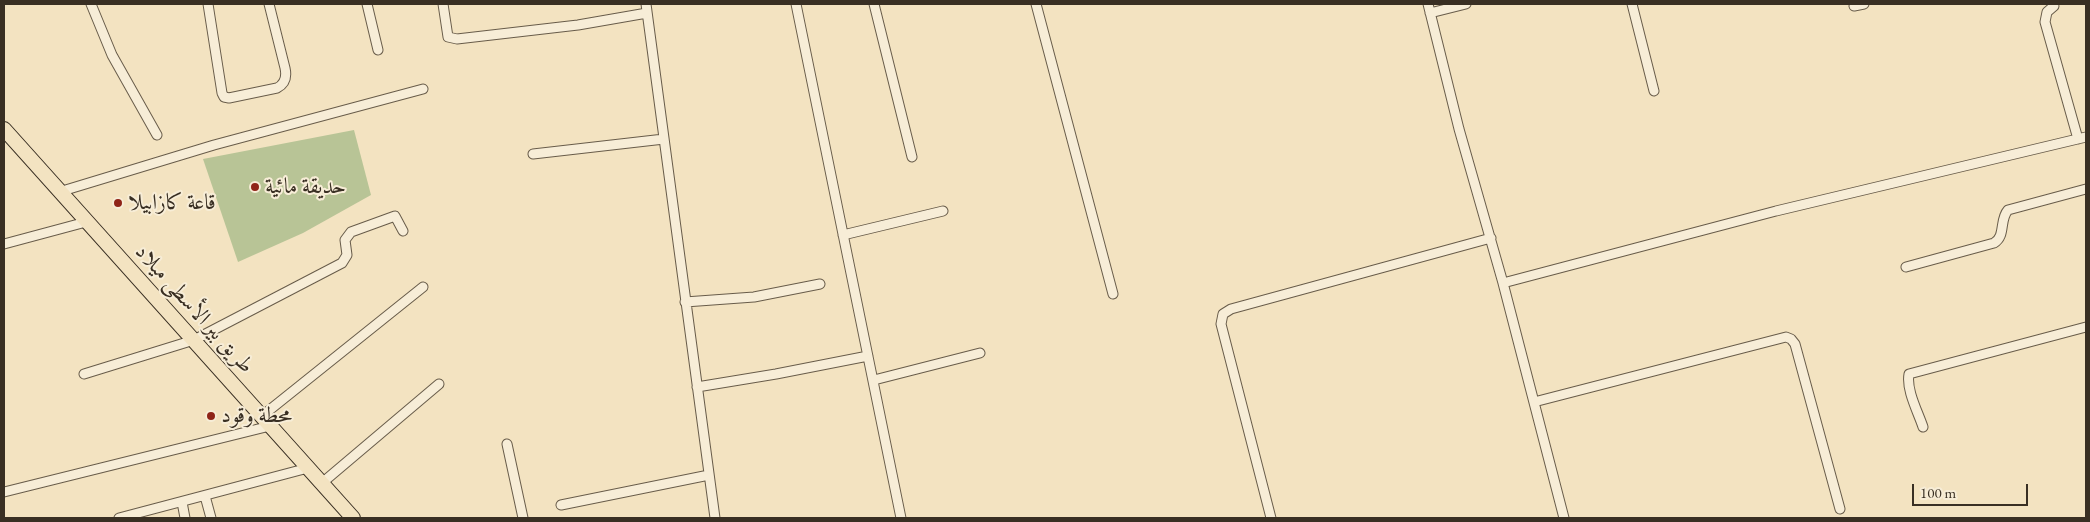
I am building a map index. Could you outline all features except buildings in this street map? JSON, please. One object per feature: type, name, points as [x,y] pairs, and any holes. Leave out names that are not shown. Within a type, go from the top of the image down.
[{"type":"main road","name":"طريق بير الأسطى ميلاد","points":[[4,129],[353,518]]},
{"type":"street","points":[[91,4],[112,56],[157,135]]},
{"type":"street","points":[[208,4],[222,93],[228,98],[277,88],[282,85],[286,78],[269,4]]},
{"type":"street","points":[[367,4],[378,50]]},
{"type":"street","points":[[443,4],[448,37],[457,40],[578,25],[647,8],[715,518]]},
{"type":"street","points":[[796,4],[901,518]]},
{"type":"street","points":[[874,4],[912,157]]},
{"type":"street","points":[[1036,4],[1113,294]]},
{"type":"street","points":[[1466,4],[1430,8],[1459,129],[1491,238],[1564,518]]},
{"type":"street","points":[[1632,4],[1654,91]]},
{"type":"street","points":[[1854,6],[1864,4]]},
{"type":"street","points":[[1503,283],[1776,212],[2082,138],[2045,22],[2047,12],[2054,6]]},
{"type":"street","points":[[59,192],[214,145],[423,89]]},
{"type":"street","points":[[533,154],[664,139]]},
{"type":"street","points":[[1906,267],[1994,244],[2000,237],[2005,213],[2008,210],[2086,189]]},
{"type":"street","points":[[842,235],[943,211]]},
{"type":"street","points":[[84,374],[194,340],[342,263],[347,255],[345,240],[351,232],[396,216],[403,231]]},
{"type":"street","points":[[4,244],[86,222]]},
{"type":"street","points":[[1271,518],[1221,324],[1223,314],[1231,309],[1491,238]]},
{"type":"street","points":[[685,302],[754,297],[820,284]]},
{"type":"street","points":[[4,492],[266,421],[423,287]]},
{"type":"street","points":[[1922,427],[1908,379],[1909,374],[2086,327]]},
{"type":"street","points":[[1534,402],[1786,337],[1795,344],[1840,509]]},
{"type":"street","points":[[874,380],[980,353]]},
{"type":"street","points":[[697,387],[868,356]]},
{"type":"street","points":[[322,483],[439,384]]},
{"type":"street","points":[[507,444],[523,518]]},
{"type":"street","points":[[119,518],[308,468]]},
{"type":"street","points":[[561,505],[709,475]]},
{"type":"street","points":[[206,496],[210,518]]},
{"type":"street","points":[[182,502],[185,518]]},
{"type":"green space","points":[[354,130],[371,195],[303,233],[238,262],[203,159]]},
{"type":"place","name":"حديقة مائية","points":[[255,187]]},
{"type":"place","name":"قاعة كازابيلا","points":[[118,203]]},
{"type":"place","name":"محطة وقود","points":[[211,416]]}]
